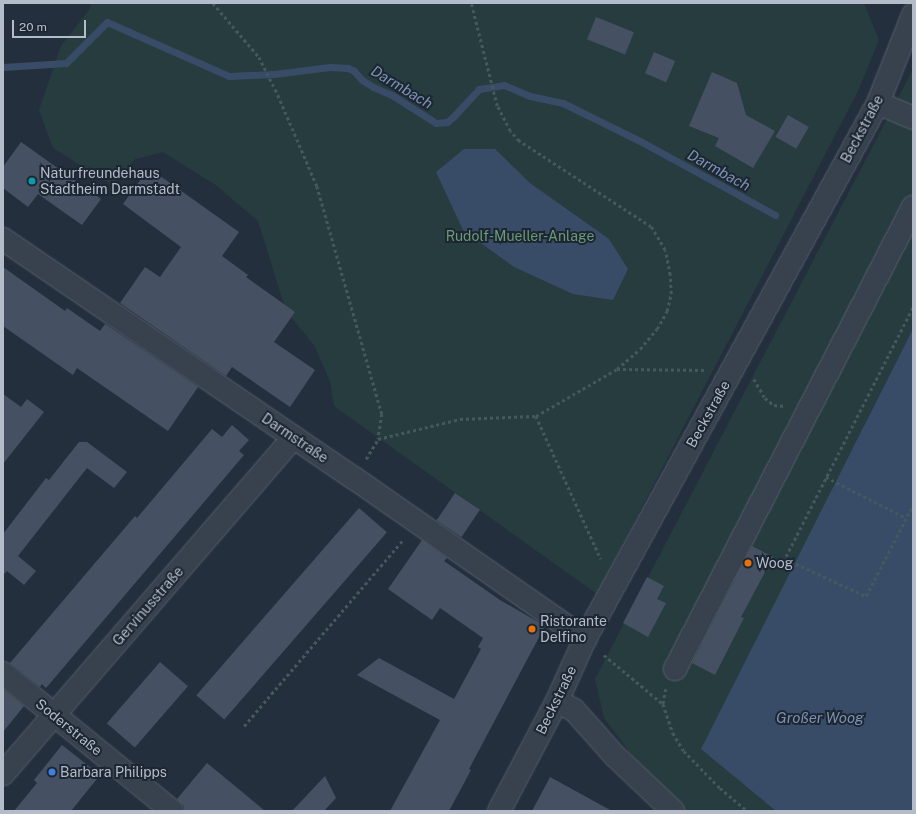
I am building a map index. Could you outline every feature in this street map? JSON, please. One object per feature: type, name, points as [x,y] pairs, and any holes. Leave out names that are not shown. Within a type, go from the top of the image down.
[{"type":"street","name":"Beckstraße","points":[[499,811],[556,701],[585,639],[878,103],[913,15]]},
{"type":"street","points":[[878,103],[913,118]]},
{"type":"street","points":[[675,669],[913,208]]},
{"type":"street","name":"Darmstraße","points":[[3,239],[354,478],[585,639]]},
{"type":"street","name":"Gervinusstraße","points":[[3,774],[294,437]]},
{"type":"street","name":"Soderstraße","points":[[3,673],[172,811]]},
{"type":"street","points":[[556,701],[574,710],[615,756],[673,811]]},
{"type":"path","points":[[213,3],[258,57],[278,95],[317,186],[382,414],[378,439],[354,478]]},
{"type":"path","points":[[378,439],[460,419],[536,416],[617,369],[640,349],[657,329],[667,311],[671,294],[670,275],[665,250],[651,227],[519,141],[510,131],[496,106],[471,3]]},
{"type":"path","points":[[913,308],[785,559],[866,596],[913,505]]},
{"type":"path","points":[[536,416],[602,559],[608,569],[619,577]]},
{"type":"path","points":[[826,477],[906,518]]},
{"type":"path","points":[[244,726],[418,523]]},
{"type":"path","points":[[585,639],[662,704],[673,733],[684,750],[720,788],[747,811]]},
{"type":"path","points":[[662,704],[675,669]]},
{"type":"green space","name":"Rudolf-Mueller-Anlage","points":[[91,3],[864,3],[879,40],[858,91],[597,594],[334,406],[330,381],[314,345],[286,311],[258,221],[217,186],[163,152],[135,159],[112,185],[53,148],[39,110],[61,46],[89,10]]},
{"type":"green space","points":[[913,69],[913,811],[683,811],[645,773],[604,718],[595,679]]},
{"type":"water","points":[[464,149],[495,149],[530,183],[609,239],[628,269],[613,300],[573,294],[514,267],[463,230],[436,172]]},
{"type":"water","name":"Großer Woog","points":[[913,329],[913,811],[776,811],[701,749]]},
{"type":"building","points":[[596,17],[634,32],[625,55],[587,39]]},
{"type":"building","points":[[654,52],[675,61],[666,82],[645,73]]},
{"type":"building","points":[[712,72],[737,83],[746,115],[775,131],[753,168],[715,146],[719,138],[689,126]]},
{"type":"building","points":[[788,115],[809,127],[796,149],[776,137]]},
{"type":"building","name":"Naturfreundehaus Stadtheim Darmstadt","points":[[21,142],[101,199],[82,225],[38,194],[28,207],[3,188],[3,167]]},
{"type":"building","points":[[149,168],[239,232],[222,256],[248,275],[246,277],[295,312],[274,342],[315,370],[290,407],[232,367],[226,376],[120,303],[145,267],[160,277],[181,247],[123,204]]},
{"type":"building","points":[[3,267],[65,311],[67,308],[100,331],[105,324],[198,387],[168,431],[77,368],[73,375],[3,326]]},
{"type":"building","points":[[3,394],[21,407],[27,399],[44,412],[3,464]]},
{"type":"building","points":[[232,425],[249,440],[239,451],[244,455],[46,688],[42,684],[40,687],[10,663],[135,516],[137,518],[212,429],[222,437]]},
{"type":"building","points":[[79,442],[87,442],[127,472],[114,488],[87,468],[18,556],[36,571],[24,585],[7,571],[3,575],[3,534],[46,478],[49,480]]},
{"type":"building","points":[[455,493],[480,510],[461,537],[437,520]]},
{"type":"building","points":[[359,508],[387,532],[224,719],[196,695]]},
{"type":"building","points":[[422,540],[447,558],[444,561],[500,600],[545,626],[469,769],[471,770],[449,811],[390,811],[440,720],[357,675],[379,658],[454,699],[481,649],[478,647],[483,638],[440,608],[432,620],[388,589]]},
{"type":"building","points":[[752,546],[773,557],[741,617],[744,618],[715,675],[692,663]]},
{"type":"building","points":[[647,577],[664,586],[657,599],[666,603],[648,637],[623,623]]},
{"type":"building","points":[[160,662],[188,686],[135,747],[107,723]]},
{"type":"building","points":[[3,689],[24,706],[3,732]]},
{"type":"building","points":[[62,745],[100,775],[71,811],[14,811],[37,783],[34,780]]},
{"type":"building","points":[[207,763],[265,811],[184,811],[184,806],[177,799]]},
{"type":"building","points":[[325,776],[336,798],[324,811],[292,811]]},
{"type":"building","points":[[550,777],[612,811],[532,811]]},
{"type":"waterway","name":"Darmbach","points":[[3,67],[66,63],[107,22],[229,76],[274,74],[330,67],[348,68],[354,71],[362,80],[373,87],[392,95],[436,123],[447,122],[479,89],[504,85],[530,96],[563,103],[640,141],[775,215]]},
{"type":"place","name":"Naturfreundehaus Stadtheim Darmstadt","points":[[32,181]]},
{"type":"place","name":"Woog","points":[[748,563]]},
{"type":"place","name":"Ristorante Delfino","points":[[532,629]]},
{"type":"place","name":"Barbara Philipps","points":[[52,772]]}]
